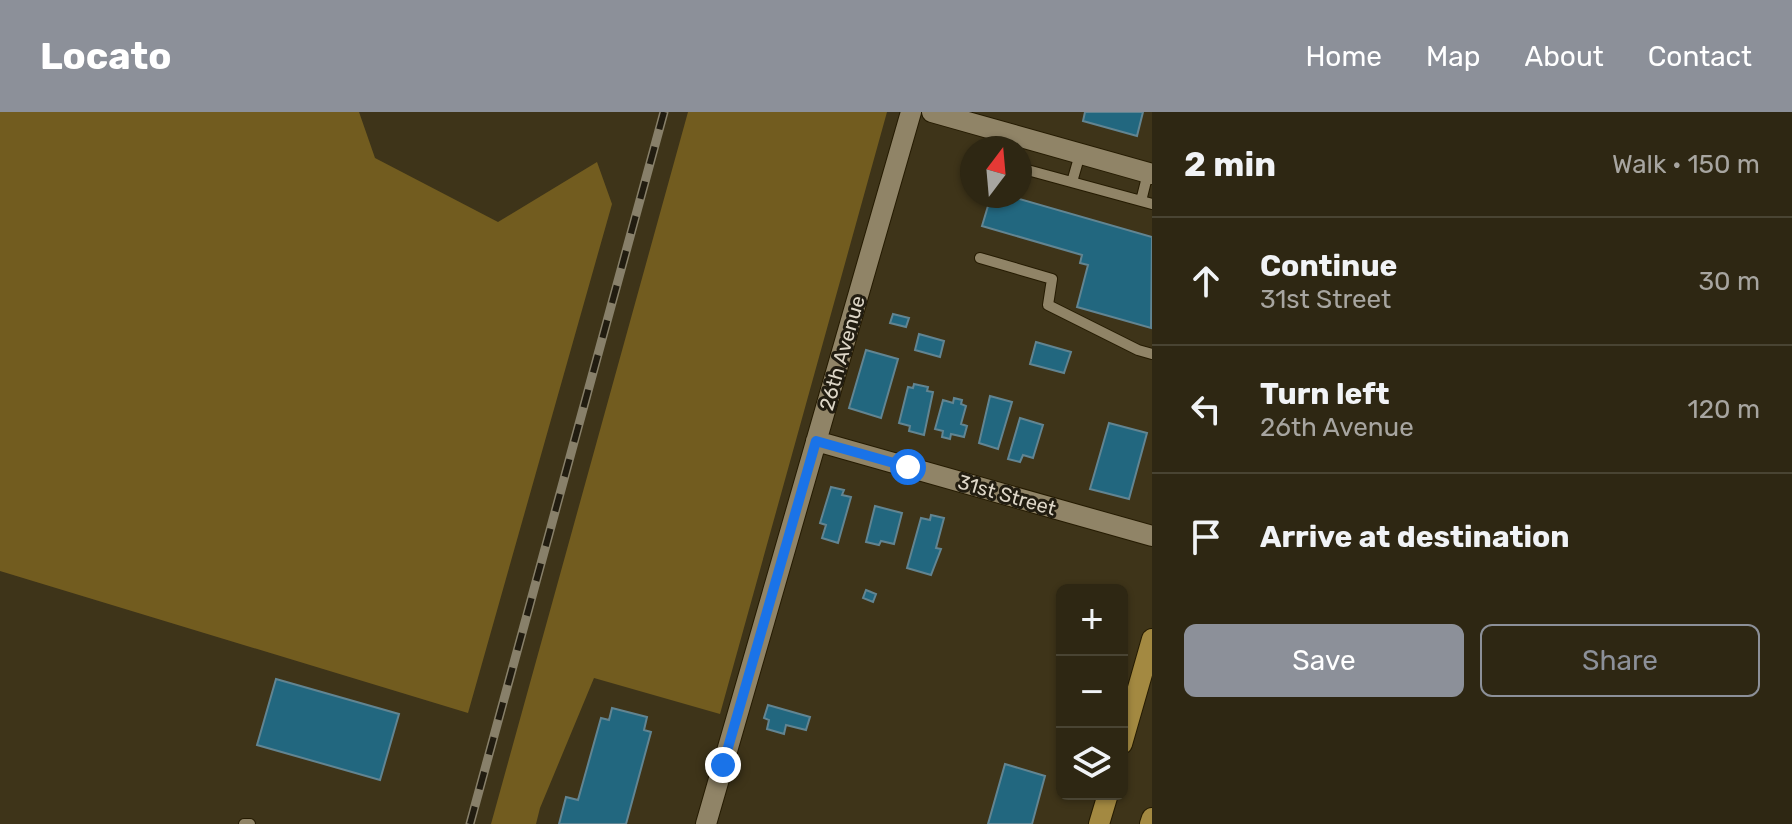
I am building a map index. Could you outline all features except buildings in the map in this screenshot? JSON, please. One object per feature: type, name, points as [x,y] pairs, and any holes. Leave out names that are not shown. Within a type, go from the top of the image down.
[{"type":"main road","points":[[1127,728],[1152,639]]},
{"type":"main road","points":[[1099,824],[1106,800]]},
{"type":"main road","points":[[1150,824],[1152,818]]},
{"type":"street","name":"26th Avenue","points":[[706,824],[911,112]]},
{"type":"street","points":[[932,112],[1150,174]]},
{"type":"street","name":"31st Street","points":[[816,441],[1152,536]]},
{"type":"lane","points":[[1072,182],[1080,154]]},
{"type":"lane","points":[[1032,171],[1147,202],[1150,174]]},
{"type":"lane","points":[[980,258],[1052,279],[1048,305],[1152,354]]},
{"type":"lane","points":[[244,824],[250,824]]},
{"type":"shaded area","points":[[0,112],[359,112],[375,158],[498,222],[597,162],[612,204],[468,713],[0,571]]},
{"type":"shaded area","points":[[688,112],[887,112],[720,714],[594,678],[536,824],[491,824]]},
{"type":"railway","points":[[470,824],[664,112]]},
{"type":"route","points":[[723,765],[816,441],[908,467]]}]
